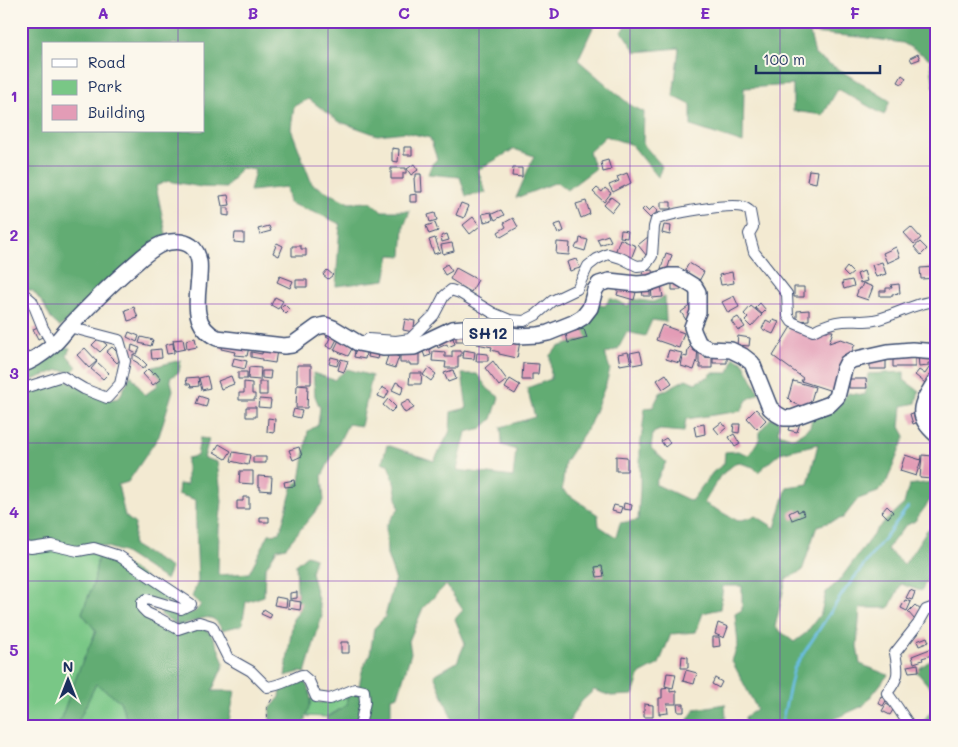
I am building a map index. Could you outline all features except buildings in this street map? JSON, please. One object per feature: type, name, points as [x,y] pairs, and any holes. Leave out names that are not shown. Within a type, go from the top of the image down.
[{"type":"main road","name":"SH12","points":[[21,365],[28,363],[53,345],[118,278],[144,256],[161,245],[172,241],[182,242],[191,246],[198,256],[200,264],[196,299],[199,318],[204,329],[210,335],[218,338],[284,346],[292,345],[316,327],[325,325],[358,343],[383,348],[414,347],[452,329],[463,328],[518,336],[538,335],[548,333],[583,317],[590,308],[595,290],[599,284],[609,281],[637,284],[649,283],[669,276],[677,276],[695,287],[698,292],[698,312],[692,327],[699,344],[709,349],[731,350],[752,363],[770,408],[784,418],[792,418],[830,404],[836,396],[844,369],[847,363],[852,360],[888,352],[912,350],[937,352]]},
{"type":"main road","points":[[937,380],[922,404],[922,413],[928,428],[937,436]]},
{"type":"street","points":[[350,339],[396,341],[410,339],[434,315],[444,296],[451,290],[460,293],[493,313],[510,320],[524,321],[536,315],[552,301],[577,289],[588,266],[596,259],[608,254],[622,258],[637,266],[646,265],[652,256],[656,220],[673,214],[730,206],[743,207],[750,212],[753,227],[749,234],[754,252],[787,294],[788,316],[792,322],[806,329],[813,331],[842,321],[874,320],[927,302],[937,301]]},
{"type":"street","points":[[21,294],[24,294],[32,301],[43,328],[53,345]]},
{"type":"street","points":[[21,389],[62,376],[107,398],[120,384],[125,361],[119,340],[69,327]]},
{"type":"street","points":[[21,542],[25,547],[31,548],[51,545],[78,551],[94,548],[119,556],[191,604],[181,609],[147,599],[142,602],[142,608],[147,613],[178,630],[198,622],[212,626],[228,658],[251,672],[267,687],[276,687],[290,679],[302,676],[309,681],[316,697],[330,699],[354,689],[364,691],[366,702],[360,726]]},
{"type":"street","points":[[910,726],[897,705],[886,694],[896,681],[898,668],[896,654],[926,610],[937,606]]},
{"type":"path","points":[[268,726],[267,708],[273,698],[276,687]]},
{"type":"green space","points":[[21,21],[596,21],[578,60],[630,105],[644,112],[643,144],[662,166],[658,177],[632,145],[606,136],[589,152],[595,169],[567,190],[557,182],[516,198],[534,156],[514,149],[478,170],[486,193],[466,196],[460,177],[428,174],[432,164],[437,159],[430,138],[405,132],[377,135],[338,121],[309,99],[294,106],[291,129],[312,184],[349,203],[371,202],[381,211],[410,211],[404,226],[402,256],[390,255],[385,280],[336,286],[340,224],[289,203],[286,187],[250,191],[255,170],[241,168],[226,188],[201,187],[168,181],[156,186],[167,239],[60,327],[51,319],[44,305],[33,291],[21,288]]},
{"type":"green space","points":[[630,21],[937,21],[937,90],[934,88],[930,59],[903,43],[810,33],[815,55],[890,101],[884,115],[838,89],[823,115],[793,111],[793,85],[744,88],[743,143],[691,126],[691,105],[673,96],[679,48],[636,52],[622,32]]},
{"type":"green space","points":[[665,297],[666,322],[652,320],[645,336],[627,332],[618,349],[605,354],[610,369],[606,384],[590,424],[565,462],[562,490],[598,515],[599,526],[616,537],[620,523],[638,520],[640,449],[645,408],[653,407],[660,393],[686,379],[695,383],[712,373],[729,373],[734,357],[743,362],[759,393],[747,400],[741,411],[686,419],[684,432],[660,430],[653,433],[651,448],[666,462],[655,484],[691,501],[713,472],[724,464],[725,452],[738,451],[749,455],[760,438],[760,431],[771,418],[779,421],[778,433],[794,438],[810,427],[813,414],[831,407],[836,409],[848,393],[865,395],[868,374],[904,372],[904,380],[919,391],[916,403],[902,406],[900,427],[905,436],[887,481],[878,492],[858,499],[843,518],[817,526],[802,571],[786,579],[775,627],[794,642],[806,633],[821,613],[826,592],[838,582],[878,528],[904,504],[909,485],[931,482],[936,468],[937,498],[931,499],[915,521],[905,526],[887,549],[904,565],[927,530],[937,523],[937,583],[927,580],[921,591],[901,584],[889,608],[860,608],[857,646],[860,664],[888,675],[863,706],[827,722],[825,726],[746,726],[745,717],[757,709],[732,661],[738,644],[735,614],[742,610],[742,586],[723,586],[720,609],[703,613],[696,632],[671,634],[659,664],[640,674],[633,695],[611,696],[594,690],[582,701],[571,717],[570,726],[550,726],[549,720],[541,726],[455,726],[434,675],[457,662],[465,643],[455,619],[463,610],[446,585],[423,608],[409,641],[411,653],[398,696],[391,698],[391,715],[370,724],[370,726],[363,726],[359,686],[363,667],[370,655],[374,628],[385,617],[395,578],[387,555],[386,526],[399,508],[388,464],[382,463],[387,445],[434,461],[450,431],[451,412],[467,408],[462,374],[477,374],[488,389],[499,397],[492,419],[482,428],[466,432],[457,470],[513,477],[516,450],[502,445],[501,427],[535,417],[527,388],[551,379],[550,355],[558,347],[585,339],[580,327],[595,304],[605,306],[610,298],[628,306],[632,299],[653,302]],"holes":[[[818,444],[808,484],[787,487],[775,528],[756,516],[738,521],[704,503],[720,476],[737,462],[753,467],[758,472],[780,453]]]},
{"type":"green space","points":[[54,346],[70,348],[67,355],[77,367],[72,372],[59,370],[21,384],[21,369]]},
{"type":"green space","points":[[181,360],[179,372],[170,378],[173,390],[159,436],[128,482],[118,485],[125,516],[135,524],[133,545],[171,568],[166,580],[123,552],[107,547],[94,544],[75,548],[27,542],[21,533],[21,393],[64,379],[108,400],[119,398],[131,375],[145,395],[158,385],[153,367]]},
{"type":"green space","points":[[347,369],[372,376],[361,426],[348,424],[322,476],[324,501],[286,547],[277,549],[265,569],[264,596],[246,602],[242,625],[222,630],[213,619],[204,618],[178,624],[160,614],[168,609],[190,613],[194,612],[201,604],[192,597],[198,581],[196,500],[178,494],[179,484],[187,485],[187,458],[197,456],[200,438],[209,439],[204,458],[217,462],[222,501],[219,528],[218,575],[249,573],[269,534],[280,533],[293,485],[300,481],[308,431],[318,425],[320,408],[315,396],[313,373],[334,380]]},
{"type":"green space","points":[[21,546],[89,552],[98,556],[94,582],[82,613],[96,631],[58,726],[21,726]]},
{"type":"green space","points":[[307,555],[315,558],[311,572],[322,616],[305,673],[300,672],[285,676],[293,619],[298,613],[296,564]]},
{"type":"green space","points":[[98,556],[122,562],[181,602],[142,600],[156,622],[198,627],[211,634],[218,646],[224,664],[212,691],[235,691],[228,726],[129,726],[120,701],[96,684],[76,726],[58,726],[96,631],[82,613],[94,582]]},
{"type":"green space","points":[[937,655],[937,696],[916,671]]},
{"type":"green space","points":[[302,679],[307,685],[310,696],[309,707],[303,726],[270,726],[270,709],[280,697],[281,687]]},
{"type":"green space","points":[[96,683],[120,701],[129,726],[76,726]]},
{"type":"green space","points":[[362,693],[357,726],[327,726],[327,718],[347,705],[347,695]]},
{"type":"green space","points":[[347,695],[347,705],[327,717],[306,716],[312,698],[320,703]]},
{"type":"green space","points":[[937,702],[937,726],[920,726]]},
{"type":"green space","points":[[725,704],[726,718],[710,726],[684,726],[695,709]]},
{"type":"waterway","points":[[781,726],[794,668],[845,590],[908,507]]}]
